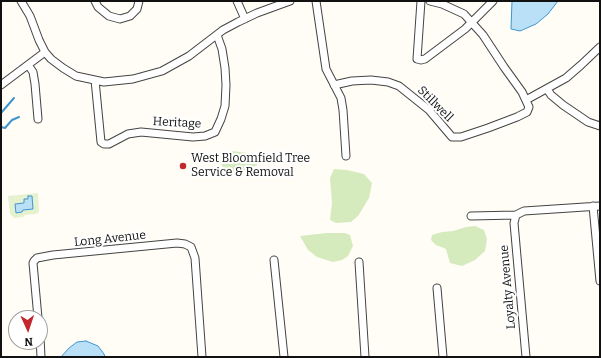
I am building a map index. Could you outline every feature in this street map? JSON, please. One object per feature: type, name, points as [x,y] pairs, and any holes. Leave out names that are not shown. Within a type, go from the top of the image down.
[{"type":"street","points":[[21,1],[30,16],[45,52],[51,59],[76,76],[111,82],[133,79],[162,71],[177,64],[217,35],[245,19],[290,1]]},
{"type":"street","points":[[95,1],[98,7],[109,16],[120,19],[130,16],[137,9],[140,1]]},
{"type":"street","points":[[237,1],[245,19]]},
{"type":"street","points":[[316,1],[326,69],[341,98],[346,156]]},
{"type":"street","points":[[420,1],[417,59],[421,60],[425,59],[454,38],[493,1]]},
{"type":"street","points":[[430,1],[444,5],[464,14],[472,22],[483,35],[526,100],[566,78],[600,47]]},
{"type":"street","name":"Heritage","points":[[95,80],[101,142],[104,144],[109,144],[128,134],[141,132],[193,137],[205,136],[215,132],[225,106],[225,68],[222,49],[217,35]]},
{"type":"street","points":[[1,85],[45,52]]},
{"type":"street","points":[[28,66],[33,72],[38,119]]},
{"type":"street","name":"Stillwell","points":[[334,85],[352,81],[371,80],[388,82],[399,86],[429,110],[452,137],[460,137],[527,112],[529,107],[526,100]]},
{"type":"street","points":[[547,89],[551,95],[563,105],[588,122],[600,126]]},
{"type":"street","points":[[470,216],[516,215],[524,211],[597,206],[600,280]]},
{"type":"street","name":"Loyalty Avenue","points":[[516,215],[514,223],[526,357]]},
{"type":"street","name":"Long Avenue","points":[[37,310],[33,263],[37,258],[61,254],[177,243],[185,244],[191,247],[195,258],[202,357]]},
{"type":"street","points":[[274,260],[284,357]]},
{"type":"street","points":[[360,262],[365,357]]},
{"type":"street","points":[[437,288],[443,357]]},
{"type":"green space","points":[[232,151],[255,154],[260,158],[257,165],[248,169],[236,173],[225,172],[220,161],[224,153]]},
{"type":"green space","points":[[334,169],[364,174],[372,183],[369,198],[358,216],[351,222],[336,223],[330,220],[332,203],[330,178]]},
{"type":"green space","points":[[38,193],[39,212],[36,214],[14,218],[10,214],[8,196]]},
{"type":"green space","points":[[475,226],[484,230],[487,239],[485,251],[475,260],[462,266],[450,263],[446,249],[436,245],[431,240],[432,235]]},
{"type":"green space","points":[[345,233],[350,235],[353,246],[348,256],[342,260],[333,262],[317,257],[308,250],[300,236]]},
{"type":"water","points":[[512,1],[558,1],[548,14],[536,24],[520,31],[511,29]]},
{"type":"water","points":[[28,196],[32,196],[33,209],[23,210],[22,212],[16,213],[15,204],[24,203],[24,199],[28,199]]},
{"type":"water","points":[[86,341],[98,346],[105,357],[61,357],[77,342]]},
{"type":"waterway","points":[[1,113],[14,98]]},
{"type":"waterway","points":[[1,127],[5,128],[12,120],[19,117]]},
{"type":"place","name":"West Bloomfield Tree Service & Removal","points":[[183,166]]}]
